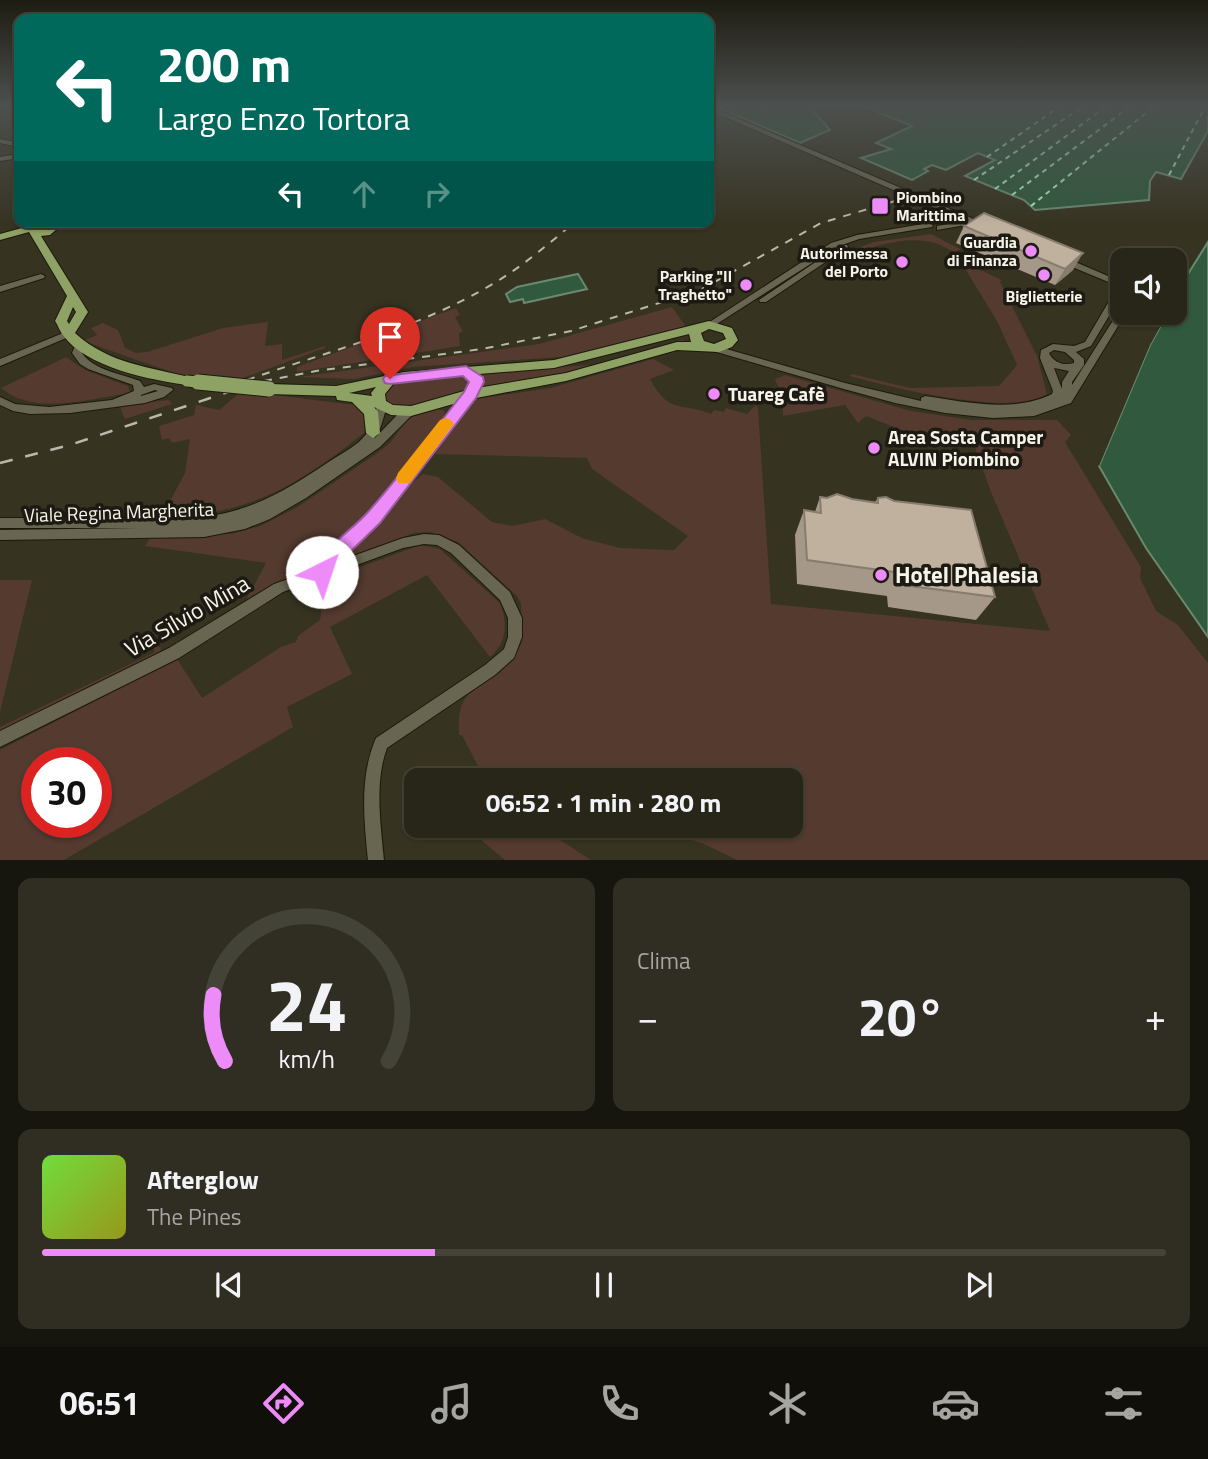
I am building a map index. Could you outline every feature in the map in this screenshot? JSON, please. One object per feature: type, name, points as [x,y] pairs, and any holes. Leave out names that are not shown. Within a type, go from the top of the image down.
[{"type":"main road","points":[[5,236],[46,228]]},
{"type":"main road","points":[[46,228],[42,246],[80,310],[80,317],[68,334]]},
{"type":"main road","points":[[46,228],[51,259]]},
{"type":"main road","points":[[72,297],[61,321],[79,346],[121,364],[160,376],[187,382],[269,389],[344,390],[390,379],[466,370],[596,362],[700,329],[729,337]]},
{"type":"main road","points":[[65,313],[80,310]]},
{"type":"main road","points":[[700,329],[696,340],[702,346]]},
{"type":"main road","points":[[339,398],[362,398],[397,411],[411,411],[471,394],[566,377],[677,346],[716,349],[729,337]]},
{"type":"main road","points":[[466,370],[476,377],[477,382],[471,394]]},
{"type":"main road","points":[[381,405],[379,393],[390,379]]},
{"type":"main road","points":[[303,391],[358,401],[368,407],[373,417],[373,433]]},
{"type":"street","points":[[791,145],[989,229]]},
{"type":"street","points":[[936,207],[957,226]]},
{"type":"street","points":[[964,218],[948,219],[935,227],[863,241],[842,248],[733,320],[729,337],[752,353],[913,398],[1010,407],[1040,404],[1057,396],[1057,384],[1045,358],[1045,349],[1075,349],[1088,344],[1110,306]]},
{"type":"street","points":[[700,329],[834,245],[857,237],[973,222]]},
{"type":"street","points":[[1055,256],[1110,280]]},
{"type":"street","points":[[0,289],[41,276]]},
{"type":"street","points":[[716,349],[900,401],[937,409],[1021,415],[1053,409],[1067,401],[1077,366],[1112,325]]},
{"type":"street","points":[[0,348],[4,361],[68,334]]},
{"type":"street","points":[[79,346],[77,353],[83,362],[137,383],[140,389],[137,394]]},
{"type":"street","points":[[1063,349],[1077,366]]},
{"type":"street","points":[[1045,358],[1058,367],[1077,366]]},
{"type":"street","points":[[0,401],[12,407],[36,410],[153,397],[168,390],[158,387],[116,401]]},
{"type":"street","points":[[322,572],[374,517],[471,394]]},
{"type":"street","points":[[439,403],[450,409],[448,421]]},
{"type":"street","points":[[373,433],[381,405]]},
{"type":"street","name":"Viale Regina Margherita","points":[[0,523],[72,528],[204,531],[244,524],[266,516],[302,495],[376,444],[411,411]]},
{"type":"street","name":"Viale Regina Margherita","points":[[0,535],[72,528],[197,523],[250,514],[283,498],[355,450],[373,433]]},
{"type":"street","name":"Via Silvio Mina","points":[[0,739],[174,653],[279,588],[416,540],[439,540],[455,549],[505,596],[515,618],[512,646],[501,661],[381,743],[375,769],[373,833],[376,860]]},
{"type":"shaded area","points":[[881,145],[1200,145],[1181,179],[1156,172],[1150,181],[1149,200],[1035,210],[1024,200],[965,176],[995,160],[978,153],[946,170],[932,165],[924,169],[928,171],[912,180],[861,158],[891,149]]},
{"type":"shaded area","points":[[931,234],[960,249],[956,253],[938,244],[914,240],[869,248],[850,255],[863,264],[841,254],[874,242]]},
{"type":"shaded area","points":[[1208,242],[1208,637],[1146,548],[1099,466],[1150,345],[1161,325],[1187,325],[1187,276]]},
{"type":"shaded area","points":[[966,252],[983,260],[974,267],[1002,280],[1000,282],[1037,356],[1047,394],[1030,401],[980,402],[921,393],[850,376],[852,374],[910,388],[999,386],[1017,365],[997,321],[964,267],[974,259],[964,254]]},
{"type":"shaded area","points":[[578,274],[587,289],[524,303],[523,299],[510,302],[506,294],[517,287]]},
{"type":"shaded area","points":[[672,307],[687,328],[575,356],[412,367],[354,379],[298,377],[539,344]]},
{"type":"shaded area","points":[[456,308],[460,315],[455,317],[463,332],[459,333],[460,346],[297,372],[297,367]]},
{"type":"shaded area","points":[[268,322],[265,346],[282,344],[282,360],[325,348],[240,379],[177,374],[83,341],[97,335],[91,328],[103,323],[118,330],[125,348],[136,353],[147,352],[223,328]]},
{"type":"shaded area","points":[[686,341],[555,376],[482,388],[484,378],[481,372],[591,365]]},
{"type":"shaded area","points":[[66,357],[85,370],[128,386],[130,392],[77,402],[44,404],[14,397],[1,388]]},
{"type":"shaded area","points":[[653,359],[674,370],[650,379],[663,398],[670,403],[711,414],[714,410],[724,412],[726,408],[747,414],[756,405],[771,604],[1050,631],[991,492],[973,442],[917,436],[866,416],[858,423],[845,405],[783,416],[783,405],[802,403],[797,395],[780,389],[775,379],[785,375],[911,411],[972,420],[1057,420],[1071,435],[1065,442],[1141,567],[1140,578],[1156,611],[1178,625],[1208,663],[1208,860],[737,860],[687,838],[803,838],[803,768],[479,768],[462,735],[459,735],[460,711],[467,696],[501,672],[498,667],[515,655],[522,642],[521,604],[517,596],[458,542],[430,532],[414,533],[355,555],[348,554],[377,527],[409,485],[423,474],[438,477],[492,522],[512,526],[545,519],[582,538],[620,548],[674,550],[688,536],[592,469],[587,458],[435,454],[475,399],[550,388]]},
{"type":"shaded area","points":[[459,375],[468,377],[471,382],[463,391],[406,407],[397,407],[385,400],[384,394],[390,385],[398,381]]},
{"type":"shaded area","points":[[242,391],[355,405],[368,418],[364,433],[294,482],[246,504],[192,515],[162,516],[185,473],[190,439],[172,443],[169,438],[162,440],[159,426],[194,415],[196,405],[219,410]]},
{"type":"shaded area","points":[[169,400],[172,404],[125,419],[119,405]]},
{"type":"shaded area","points":[[438,409],[445,411],[442,421],[360,521],[323,553],[314,568],[301,576],[274,584],[246,600],[266,563],[145,546],[151,536],[231,534],[260,526],[296,508],[376,454],[390,443],[408,418]]},
{"type":"shaded area","points":[[420,545],[440,549],[500,603],[505,625],[503,639],[490,657],[427,575],[330,627],[352,674],[287,707],[293,727],[112,832],[112,747],[21,747],[21,838],[102,838],[64,860],[0,860],[0,750],[177,659],[202,698],[281,647],[296,642],[298,636],[320,620],[325,580]]},
{"type":"shaded area","points":[[0,580],[32,580],[0,712]]},
{"type":"shaded area","points":[[155,643],[161,648],[160,652],[0,731],[0,727],[155,652],[152,646]]},
{"type":"shaded area","points":[[481,838],[557,838],[591,860],[505,860]]},
{"type":"pier","points":[[1157,325],[1161,325],[1150,345],[1099,466],[1096,463],[1114,427],[1114,417]]},
{"type":"building","points":[[984,213],[1083,253],[1065,269],[964,226]]},
{"type":"building","points":[[837,494],[878,503],[878,498],[886,497],[894,501],[971,510],[995,597],[903,585],[901,573],[807,560],[804,510],[821,513],[820,497],[827,498]]},
{"type":"ferry route","points":[[987,157],[1004,145]]},
{"type":"ferry route","points":[[974,180],[1026,145]]},
{"type":"ferry route","points":[[995,189],[1054,145]]},
{"type":"ferry route","points":[[1012,195],[1078,145]]},
{"type":"ferry route","points":[[1031,206],[1106,145]]},
{"type":"ferry route","points":[[1169,175],[1185,145]]},
{"type":"railway","points":[[264,381],[316,371],[482,349],[571,331],[700,290],[821,223],[895,201]]},
{"type":"railway","points":[[247,380],[367,340],[456,304],[508,274],[568,228]]},
{"type":"railway","points":[[0,463],[70,445],[234,390]]},
{"type":"slow traffic","points":[[404,478],[446,424]]},
{"type":"place","name":"Piombino Marittima","points":[[880,206]]},
{"type":"place","name":"Guardia di Finanza","points":[[1031,251]]},
{"type":"place","name":"Autorimessa del Porto","points":[[902,262]]},
{"type":"place","name":"Biglietterie","points":[[1044,275]]},
{"type":"place","name":"Parking \"Il Traghetto\"","points":[[746,285]]},
{"type":"place","name":"Tuareg Cafè","points":[[714,394]]},
{"type":"place","name":"Area Sosta Camper ALVIN Piombino","points":[[874,448]]},
{"type":"place","name":"Hotel Phalesia","points":[[881,575]]},
{"type":"route","points":[[322,572],[340,550],[365,529],[456,414],[477,382],[476,377],[466,370],[390,379]]}]
